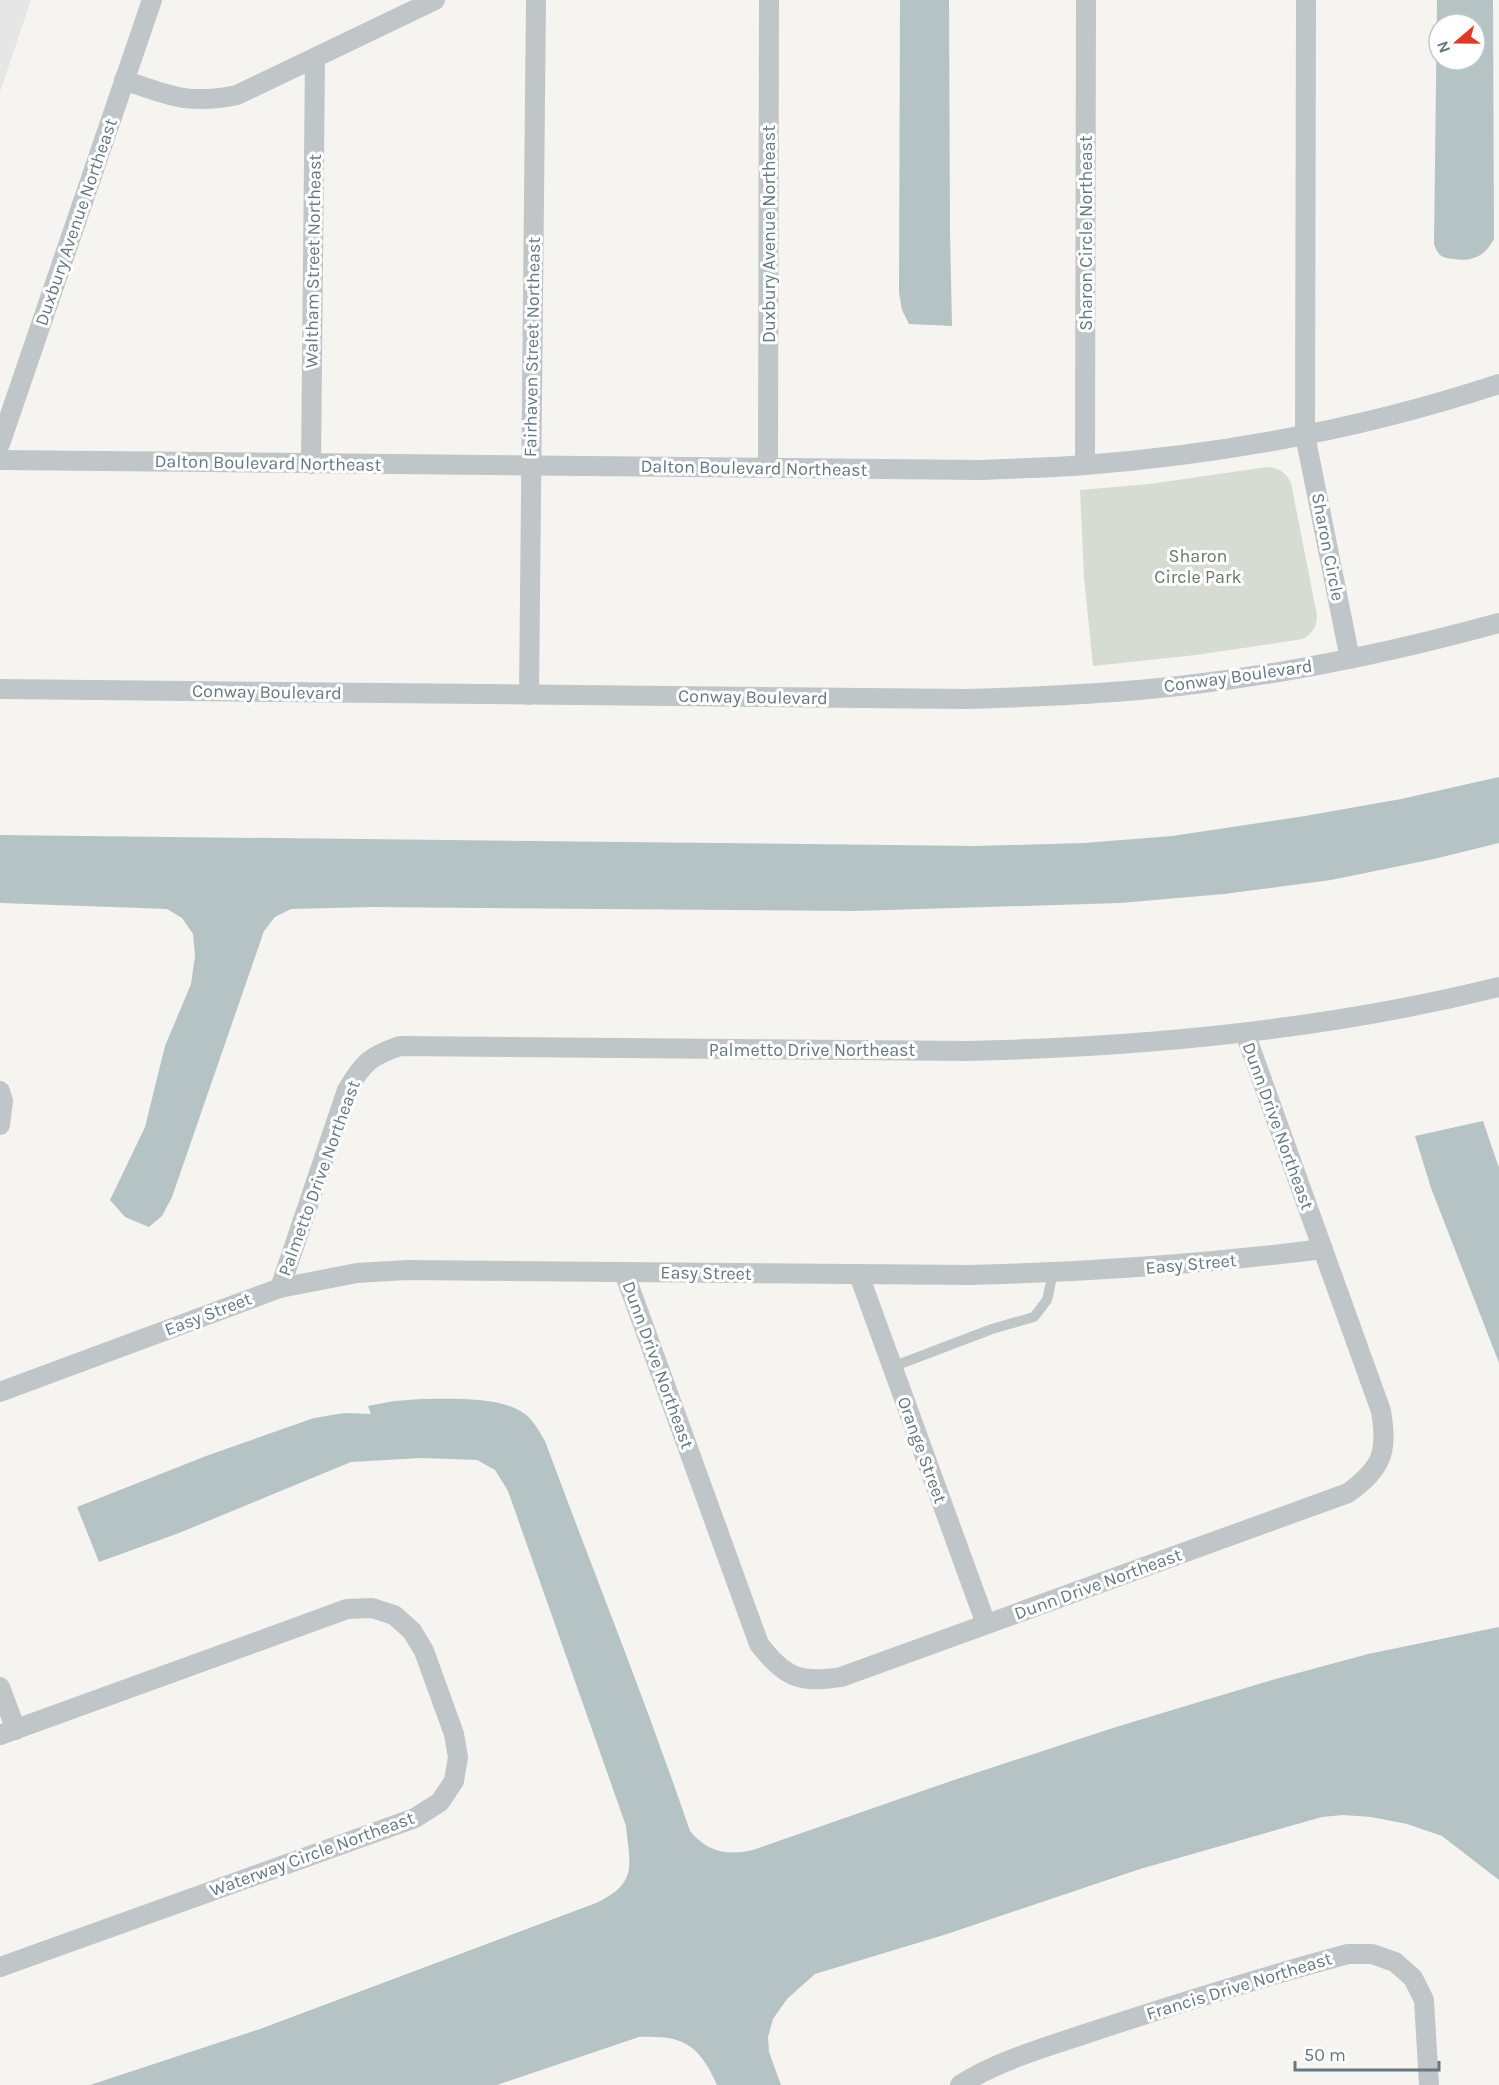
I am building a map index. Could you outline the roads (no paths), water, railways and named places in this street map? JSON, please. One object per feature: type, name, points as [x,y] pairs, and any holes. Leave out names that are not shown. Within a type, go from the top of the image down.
[{"type":"street","name":"Duxbury Avenue Northeast","points":[[0,444],[152,0]]},
{"type":"street","points":[[124,80],[166,95],[190,100],[213,100],[237,95],[435,0]]},
{"type":"street","name":"Fairhaven Street Northeast","points":[[529,695],[536,0]]},
{"type":"street","name":"Duxbury Avenue Northeast","points":[[768,468],[770,0]]},
{"type":"street","name":"Sharon Circle Northeast","points":[[1085,465],[1086,0]]},
{"type":"street","points":[[1305,435],[1306,0]]},
{"type":"street","name":"Waltham Street Northeast","points":[[311,464],[315,58]]},
{"type":"street","name":"Dalton Boulevard Northeast","points":[[0,460],[981,470],[1085,465],[1179,456],[1305,435],[1383,418],[1499,384]]},
{"type":"street","name":"Sharon Circle","points":[[1305,435],[1350,659]]},
{"type":"street","name":"Conway Boulevard","points":[[0,689],[965,699],[1072,695],[1189,685],[1248,677],[1350,659],[1437,640],[1499,623]]},
{"type":"street","name":"Palmetto Drive Northeast","points":[[280,1288],[347,1090],[359,1069],[378,1054],[400,1046],[980,1051],[1134,1044],[1245,1033],[1409,1007],[1499,987]]},
{"type":"street","name":"Dunn Drive Northeast","points":[[624,1272],[759,1644],[774,1664],[795,1676],[818,1681],[841,1677],[1348,1493],[1368,1479],[1380,1459],[1385,1435],[1381,1411],[1245,1033]]},
{"type":"street","points":[[0,1091],[3,1101],[0,1125]]},
{"type":"street","name":"Easy Street","points":[[0,1392],[280,1288],[357,1273],[381,1271],[970,1275],[1053,1273],[1152,1268],[1323,1249]]},
{"type":"street","name":"Orange Street","points":[[859,1275],[986,1624]]},
{"type":"street","name":"Waterway Circle Northeast","points":[[0,1967],[415,1818],[440,1802],[453,1781],[458,1757],[454,1734],[424,1651],[412,1631],[394,1616],[372,1608],[347,1609],[8,1733]]},
{"type":"street","points":[[0,1687],[8,1733]]},
{"type":"street","name":"Francis Drive Northeast","points":[[960,2085],[979,2073],[1173,2005],[1348,1954],[1372,1954],[1395,1962],[1413,1978],[1424,2000],[1429,2085]]},
{"type":"lane","points":[[892,1367],[992,1329],[1034,1317],[1047,1300],[1053,1273]]},
{"type":"park label","name":"Sharon Circle Park","points":[[1198,566]]}]
